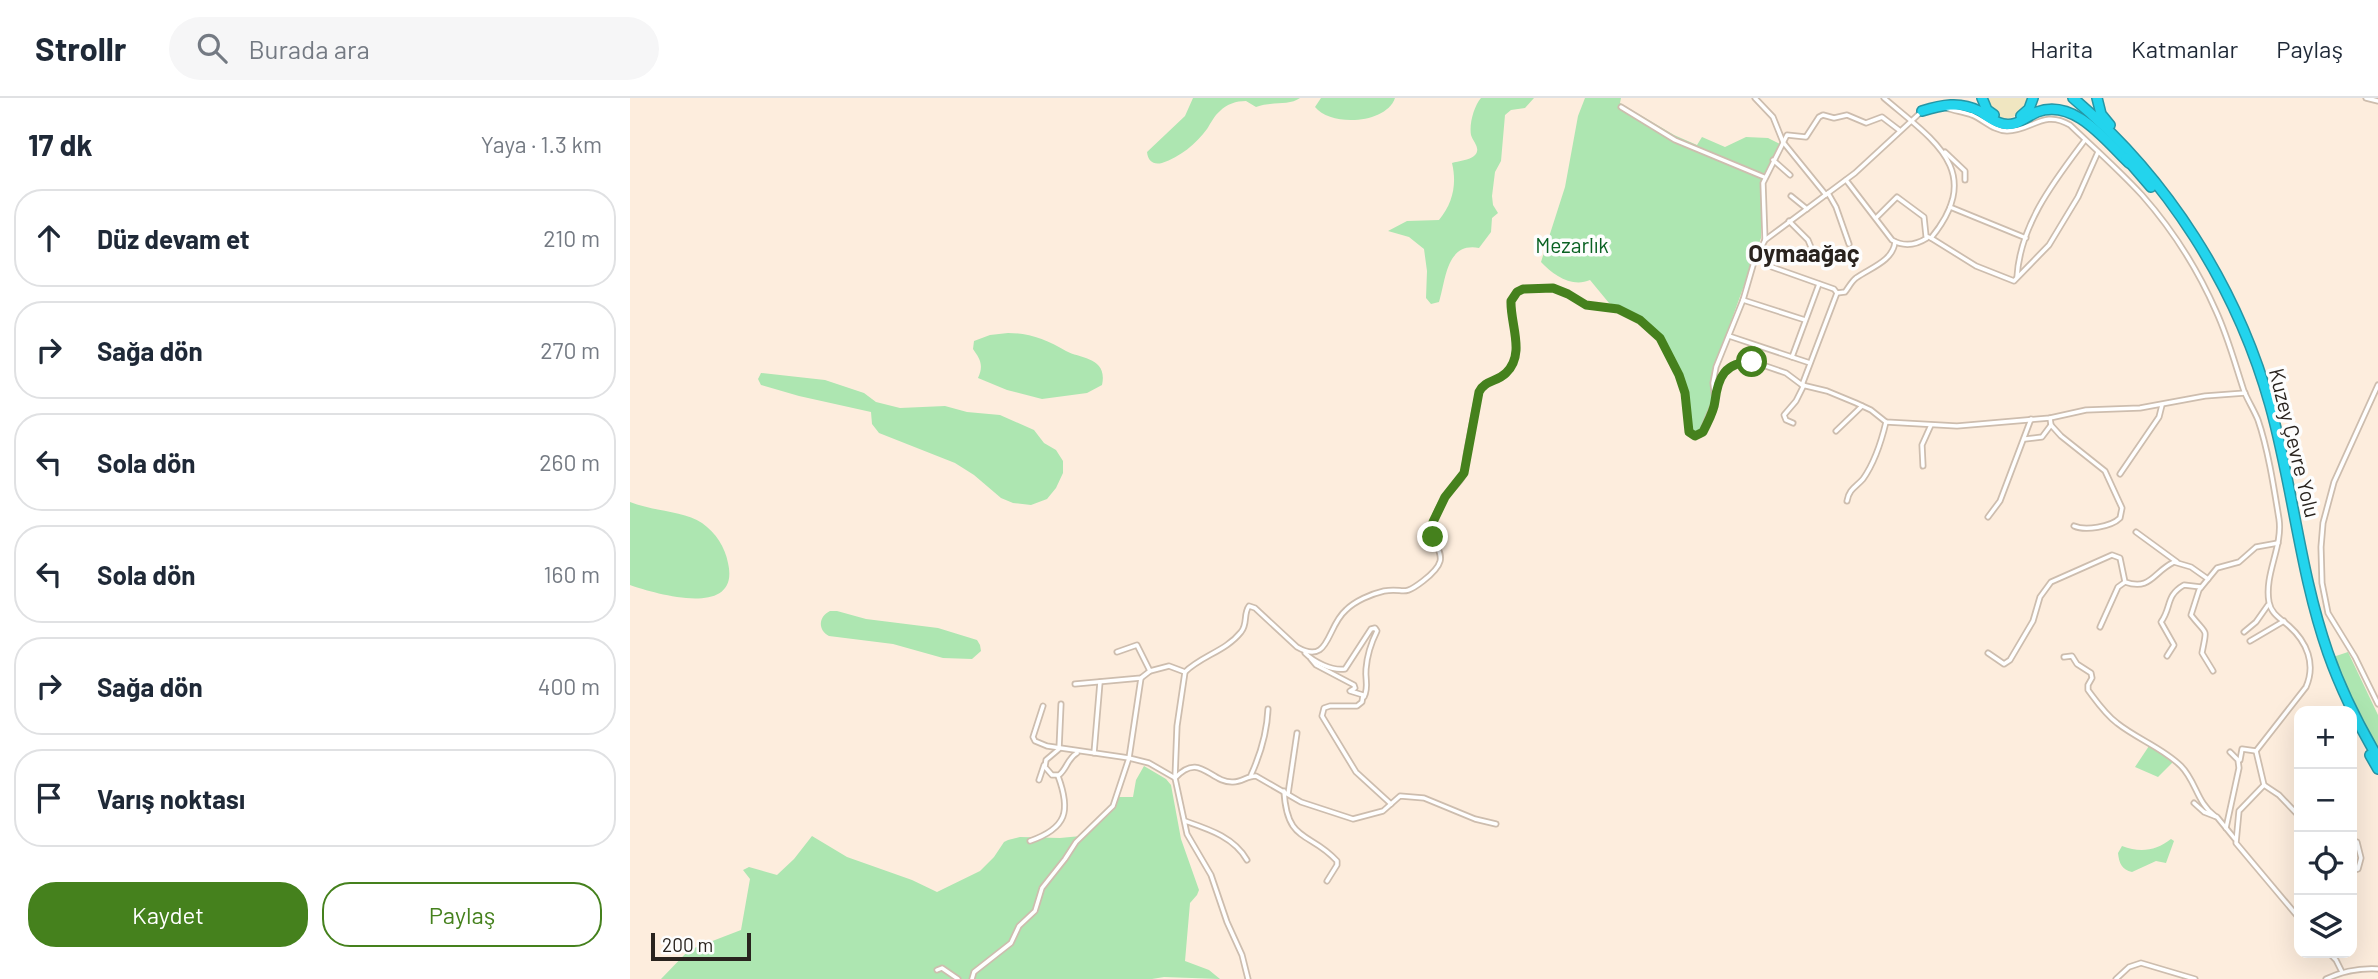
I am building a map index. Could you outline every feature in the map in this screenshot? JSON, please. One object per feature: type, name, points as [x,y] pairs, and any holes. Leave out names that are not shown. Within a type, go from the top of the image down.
[{"type":"highway","points":[[1922,111],[1944,98]]},
{"type":"highway","points":[[1982,98],[1991,113],[2010,120],[2025,113],[2033,98]]},
{"type":"highway","name":"Kuzey Çevre Yolu","points":[[2064,98],[2095,125],[2161,199],[2201,258],[2229,313],[2247,355],[2271,430],[2314,626],[2344,706]]},
{"type":"highway","name":"Kuzey Çevre Yolu","points":[[2073,98],[2119,142],[2165,195],[2216,273],[2253,355],[2276,428],[2312,598],[2327,651],[2352,711],[2378,758]]},
{"type":"highway","points":[[2097,98],[2098,107],[2105,120],[2165,195]]},
{"type":"highway","points":[[1922,111],[1932,101],[1962,105],[1973,108],[1991,120],[2011,124],[2046,109],[2066,109],[2084,121],[2135,168]]},
{"type":"highway","points":[[2357,732],[2378,769]]},
{"type":"street","points":[[1755,98],[1773,117],[1783,142],[1836,207],[1849,244]]},
{"type":"street","points":[[1884,98],[1965,171],[1965,180]]},
{"type":"street","points":[[2366,98],[2378,101]]},
{"type":"street","points":[[1932,101],[1972,115],[2004,131],[2022,128],[2043,119],[2055,119],[2070,125],[2147,201],[2192,266],[2222,324],[2245,393],[2256,414],[2279,519],[2278,543],[2269,580],[2269,604],[2275,614],[2296,633],[2310,660],[2310,676],[2306,687],[2256,751]]},
{"type":"street","points":[[1621,107],[1675,140],[1765,177]]},
{"type":"street","points":[[1304,651],[1312,653],[1323,649],[1336,622],[1344,611],[1356,603],[1381,592],[1407,592],[1426,579],[1438,564],[1441,554],[1433,537],[1433,522],[1445,497],[1464,473],[1479,392],[1486,383],[1503,376],[1511,367],[1517,335],[1511,301],[1517,292],[1528,288],[1553,288],[1586,305],[1618,309],[1640,320],[1660,338],[1679,375],[1685,393],[1689,430],[1692,435],[1697,436],[1703,432],[1715,401],[1716,367],[1765,240],[1846,180],[1922,111]]},
{"type":"street","points":[[1765,240],[1762,191],[1765,177],[1789,134],[1806,137],[1819,117],[1823,115],[1834,118],[1847,114],[1866,123],[1882,117],[1899,130]]},
{"type":"street","points":[[2017,278],[2019,257],[2049,188],[2085,139]]},
{"type":"street","points":[[1846,180],[1895,242],[1912,244],[1930,238],[1950,207],[1955,184],[1944,151]]},
{"type":"street","points":[[1876,218],[1896,197],[1925,218],[1930,238],[1976,266],[2014,281],[2041,255],[2072,210],[2098,152]]},
{"type":"street","points":[[1773,160],[1790,175]]},
{"type":"street","points":[[1791,196],[1807,209]]},
{"type":"street","points":[[1950,207],[2026,238]]},
{"type":"street","points":[[1789,221],[1808,240],[1813,252]]},
{"type":"street","points":[[1837,293],[1845,292],[1856,278],[1882,262],[1893,250],[1895,242]]},
{"type":"street","points":[[1757,255],[1772,267],[1833,289],[1837,293]]},
{"type":"street","points":[[1792,356],[1819,284]]},
{"type":"street","points":[[1793,423],[1783,415],[1796,401],[1837,293]]},
{"type":"street","points":[[1743,300],[1805,320]]},
{"type":"street","points":[[1729,336],[1810,363]]},
{"type":"street","points":[[1714,394],[1727,369],[1745,362],[1754,362],[1783,372],[1803,385],[1827,391],[1863,406],[1886,422],[1957,426],[2050,418],[2086,410],[2131,409],[2205,396],[2245,393]]},
{"type":"street","points":[[2378,385],[2334,482],[2323,523],[2321,547],[2322,583],[2329,613],[2378,704]]},
{"type":"street","points":[[2120,474],[2160,416],[2162,404]]},
{"type":"street","points":[[1836,431],[1863,406]]},
{"type":"street","points":[[2050,418],[2051,425],[2061,436],[2105,471],[2122,508],[2120,518],[2113,524],[2085,530],[2074,526]]},
{"type":"street","points":[[1988,517],[2000,501],[2031,419]]},
{"type":"street","points":[[1847,501],[1850,491],[1861,481],[1878,452],[1886,422]]},
{"type":"street","points":[[1923,466],[1922,445],[1932,424]]},
{"type":"street","points":[[2023,439],[2042,437],[2051,425]]},
{"type":"street","points":[[2136,532],[2177,562],[2191,567],[2208,579]]},
{"type":"street","points":[[2214,671],[2202,653],[2206,632],[2191,614],[2201,587],[2217,568],[2239,562],[2256,547],[2278,543]]},
{"type":"street","points":[[1988,653],[2004,664],[2010,660],[2033,621],[2040,597],[2051,582],[2114,555],[2120,558],[2125,582]]},
{"type":"street","points":[[2125,582],[2136,586],[2144,585],[2171,563],[2177,562]]},
{"type":"street","points":[[2099,627],[2118,587],[2125,582]]},
{"type":"street","points":[[2167,656],[2174,645],[2161,622],[2167,613],[2169,599],[2184,585],[2201,587]]},
{"type":"street","points":[[2244,632],[2256,622],[2269,604]]},
{"type":"street","points":[[1248,979],[1211,875],[1194,848],[1184,821],[1175,778],[1177,726],[1185,672],[1240,634],[1245,626],[1246,610],[1251,606],[1286,639],[1304,651],[1316,665],[1354,684],[1355,688],[1350,691],[1363,697]]},
{"type":"street","points":[[2249,641],[2284,621]]},
{"type":"street","points":[[1311,659],[1338,670],[1345,669],[1370,630],[1375,628],[1377,631],[1371,644],[1366,672],[1367,690],[1360,705],[1354,708],[1326,707],[1322,716],[1356,772],[1391,804]]},
{"type":"street","points":[[1117,652],[1137,645],[1150,671]]},
{"type":"street","points":[[2064,657],[2072,656],[2077,664],[2091,673],[2088,690],[2106,713],[2123,727],[2169,755],[2186,771],[2202,803],[2226,828],[2240,851],[2294,912]]},
{"type":"street","points":[[1075,684],[1140,678],[1150,671],[1169,666],[1185,672]]},
{"type":"street","points":[[972,979],[974,972],[1011,943],[1019,926],[1035,911],[1042,888],[1076,842],[1113,806],[1129,758],[1140,678]]},
{"type":"street","points":[[1094,753],[1100,682]]},
{"type":"street","points":[[1039,779],[1046,760],[1059,749],[1061,705]]},
{"type":"street","points":[[1043,706],[1033,739],[1059,749],[1149,763],[1175,778]]},
{"type":"street","points":[[1251,775],[1262,751],[1267,731],[1268,709]]},
{"type":"street","points":[[1297,733],[1286,792],[1286,813],[1293,826],[1307,840],[1337,861],[1327,881]]},
{"type":"street","points":[[2226,828],[2242,749],[2256,751]]},
{"type":"street","points":[[2256,751],[2264,785],[2279,795],[2294,811]]},
{"type":"street","points":[[1044,764],[1052,775],[1058,776],[1064,771],[1069,759],[1078,752]]},
{"type":"street","points":[[2230,752],[2239,762]]},
{"type":"street","points":[[1175,778],[1184,770],[1193,768],[1232,782],[1251,775],[1258,776],[1307,804],[1353,819],[1381,812],[1400,796],[1424,798],[1475,819],[1496,824]]},
{"type":"street","points":[[1030,841],[1044,836],[1064,817],[1065,799],[1058,776]]},
{"type":"street","points":[[2235,839],[2239,811],[2264,785]]},
{"type":"street","points":[[2194,803],[2204,812],[2215,816]]},
{"type":"street","points":[[1184,821],[1223,837],[1240,849],[1247,860]]},
{"type":"street","points":[[2357,842],[2361,861],[2357,869]]},
{"type":"street","points":[[2334,958],[2342,972]]},
{"type":"street","points":[[2116,979],[2129,967],[2141,963],[2195,979]]},
{"type":"street","points":[[937,970],[942,968],[958,979]]},
{"type":"street","points":[[2326,979],[2361,968],[2378,969]]},
{"type":"green space","points":[[1193,98],[1300,98],[1291,102],[1256,107],[1246,101],[1232,103],[1218,113],[1203,135],[1187,149],[1162,163],[1152,162],[1147,152],[1185,116]]},
{"type":"green space","points":[[1321,98],[1395,98],[1390,107],[1370,118],[1345,120],[1333,118],[1315,107]]},
{"type":"green space","points":[[1481,98],[1534,98],[1525,108],[1511,110],[1505,115],[1501,161],[1495,172],[1492,196],[1498,213],[1492,218],[1491,232],[1479,248],[1468,248],[1454,257],[1446,274],[1439,302],[1431,304],[1426,298],[1427,271],[1424,249],[1409,237],[1388,231],[1407,221],[1439,220],[1444,214],[1453,193],[1452,163],[1472,157],[1477,151],[1471,135],[1471,126],[1474,110]]},
{"type":"green space","name":"Mezarlık","points":[[1585,98],[1621,98],[1620,103],[1674,135],[1697,145],[1702,137],[1725,147],[1746,137],[1768,138],[1780,144],[1762,178],[1761,238],[1714,369],[1712,386],[1715,400],[1699,432],[1693,432],[1690,428],[1689,403],[1682,375],[1658,333],[1637,315],[1609,303],[1590,280],[1576,282],[1563,279],[1541,262],[1565,187],[1578,116]]},
{"type":"green space","points":[[1008,333],[1038,338],[1092,360],[1101,369],[1102,385],[1087,393],[1042,399],[1007,390],[978,378],[981,366],[973,349],[974,341],[990,335]]},
{"type":"green space","points":[[761,373],[825,380],[864,393],[876,402],[900,408],[945,406],[967,412],[1000,415],[1034,430],[1044,443],[1056,450],[1063,461],[1063,473],[1047,499],[1031,505],[1013,503],[1001,498],[955,463],[879,433],[872,424],[871,412],[761,385],[758,379]]},
{"type":"green space","points":[[630,502],[695,519],[712,531],[722,546],[728,563],[729,580],[722,591],[710,597],[676,597],[630,585]]},
{"type":"green space","points":[[830,611],[866,619],[938,628],[977,640],[981,651],[972,659],[943,658],[893,644],[829,636],[821,624],[823,617]]},
{"type":"green space","points":[[2348,652],[2378,715],[2378,753],[2357,714],[2357,706],[2354,706],[2333,657]]},
{"type":"green space","points":[[2149,746],[2174,761],[2158,777],[2135,767]]},
{"type":"green space","points":[[1144,766],[1171,785],[1181,839],[1199,890],[1190,903],[1185,961],[1209,970],[1220,979],[661,979],[689,950],[741,930],[750,879],[743,870],[749,867],[777,875],[812,836],[847,857],[912,880],[937,892],[980,871],[1008,840],[1020,837],[1081,836],[1111,808],[1118,797],[1133,797],[1136,780]]},
{"type":"green space","points":[[2171,839],[2174,841],[2166,863],[2156,861],[2132,872],[2123,868],[2120,863],[2118,853],[2122,846],[2148,850]]},
{"type":"sand","points":[[1984,98],[2032,98],[2019,113],[2008,119],[1996,114]]},
{"type":"district","name":"Oymaağaç","points":[[1804,254]]},
{"type":"route","points":[[1433,537],[1433,522],[1445,497],[1464,473],[1481,387],[1503,376],[1511,367],[1517,335],[1511,301],[1517,292],[1528,288],[1553,288],[1586,305],[1618,309],[1640,320],[1660,338],[1679,375],[1685,393],[1689,432],[1695,436],[1703,432],[1712,412],[1714,394],[1724,373],[1736,364],[1752,362]]}]
